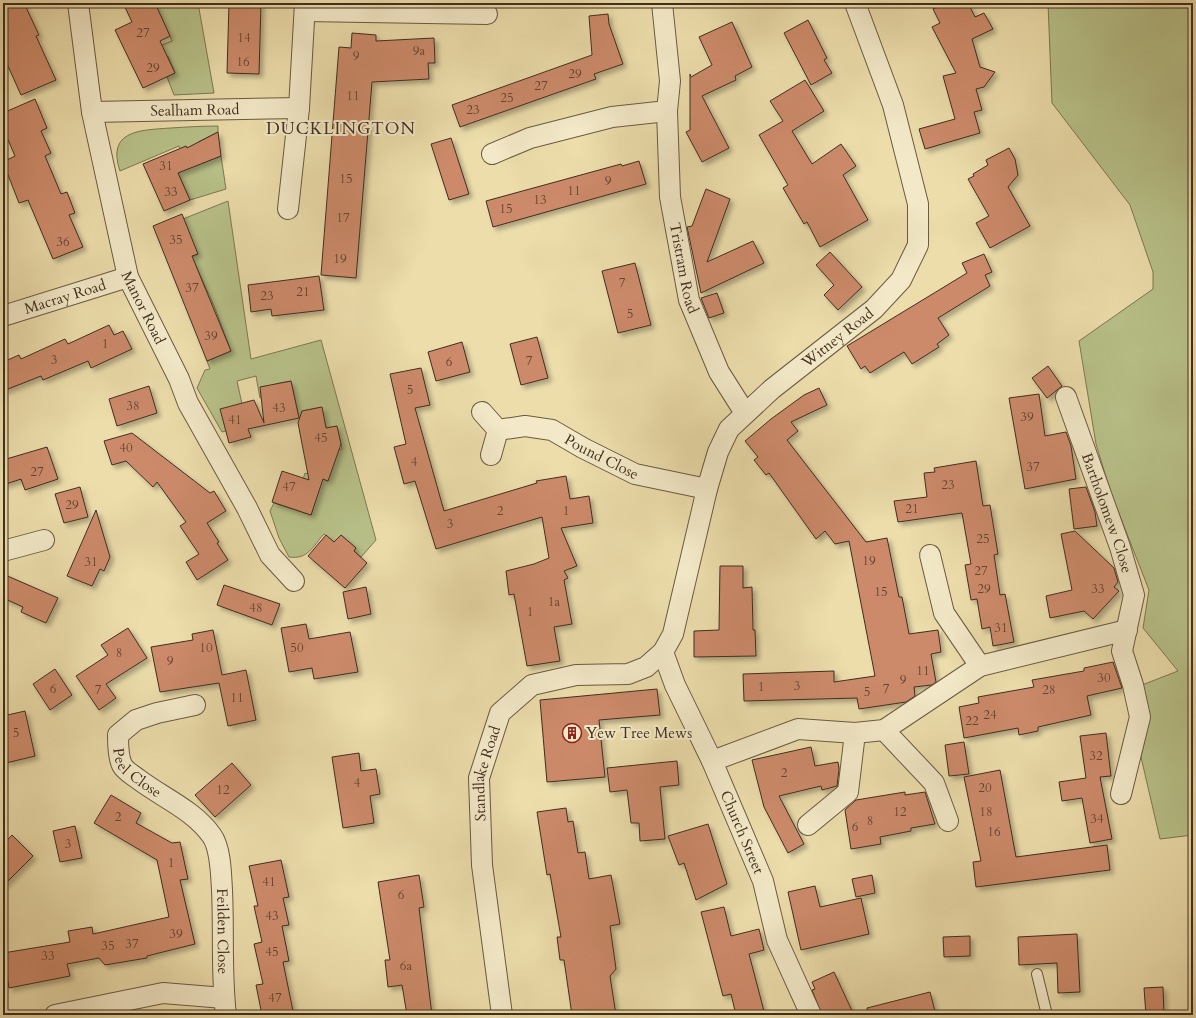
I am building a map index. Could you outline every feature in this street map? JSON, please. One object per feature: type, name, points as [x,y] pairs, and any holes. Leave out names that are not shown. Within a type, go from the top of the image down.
[{"type":"street","name":"Manor Road","points":[[78,3],[92,112],[128,277],[179,379],[188,403],[248,508],[270,555],[294,581]]},
{"type":"street","name":"Tristram Road","points":[[662,3],[670,81],[667,111],[670,198],[689,300],[719,372],[745,413]]},
{"type":"street","name":"Witney Road","points":[[663,652],[673,634],[707,488],[718,452],[730,429],[745,413],[772,389],[874,309],[901,280],[918,245],[918,204],[893,106],[855,3]]},
{"type":"street","points":[[288,209],[299,108],[305,7],[487,14]]},
{"type":"street","name":"Sealham Road","points":[[92,112],[299,108]]},
{"type":"street","points":[[492,154],[530,138],[612,117],[667,111]]},
{"type":"street","name":"Macray Road","points":[[3,316],[128,277]]},
{"type":"street","name":"Bartholomew Close","points":[[1066,397],[1120,547],[1134,595],[1122,651],[1134,685],[1140,717],[1121,794]]},
{"type":"street","points":[[482,412],[498,430],[491,455]]},
{"type":"street","name":"Pound Close","points":[[498,430],[525,426],[552,430],[635,474],[707,488]]},
{"type":"street","points":[[3,551],[44,540]]},
{"type":"street","points":[[930,555],[944,613],[980,666]]},
{"type":"street","points":[[712,761],[798,729],[855,733],[884,730],[980,666],[1127,630]]},
{"type":"street","name":"Church Street","points":[[663,652],[675,685],[712,761],[763,881],[777,940],[810,1015]]},
{"type":"street","name":"Standlake Road","points":[[502,1015],[482,865],[479,778],[500,713],[532,685],[576,675],[628,674],[646,667],[663,652]]},
{"type":"street","name":"Peel Close","points":[[196,705],[157,713],[136,720],[118,735],[118,746],[122,766],[128,772],[152,790],[187,811],[203,824],[214,838],[220,864]]},
{"type":"street","points":[[884,730],[934,783],[948,821]]},
{"type":"street","points":[[808,825],[848,792],[855,733]]},
{"type":"street","name":"Feilden Close","points":[[55,1015],[163,992],[225,1006],[224,935],[220,864]]},
{"type":"lane","points":[[1037,974],[1047,1015]]},
{"type":"green space","points":[[168,3],[198,3],[214,93],[174,95],[167,77],[175,73],[168,56],[158,61],[152,49],[172,41],[157,8]]},
{"type":"green space","points":[[1048,3],[1193,3],[1193,835],[1160,839],[1141,757],[1149,718],[1142,685],[1178,671],[1143,628],[1149,590],[1111,493],[1096,444],[1079,341],[1153,289],[1153,272],[1130,205],[1052,103]]},
{"type":"green space","points":[[218,126],[218,132],[198,142],[207,161],[221,156],[226,189],[190,200],[178,173],[189,168],[179,146],[120,171],[117,157],[118,147],[122,140],[129,135],[148,130]]},
{"type":"green space","points":[[228,201],[251,359],[321,340],[376,540],[361,557],[354,551],[356,548],[341,535],[334,542],[324,534],[306,554],[296,557],[289,557],[279,538],[270,511],[274,503],[311,515],[315,502],[298,496],[305,473],[328,481],[335,460],[317,454],[342,449],[337,426],[326,428],[321,407],[302,411],[302,417],[299,418],[291,381],[275,384],[277,395],[260,398],[256,376],[237,381],[242,404],[226,431],[222,432],[197,388],[205,370],[210,369],[207,361],[231,351],[214,306],[192,257],[198,254],[183,219]]},
{"type":"building","points":[[3,3],[24,3],[39,35],[36,36],[56,80],[21,95],[3,55]]},
{"type":"building","points":[[123,3],[155,3],[170,36],[160,41],[175,73],[143,88],[115,30],[132,22]]},
{"type":"building","points":[[229,3],[261,3],[259,74],[227,73]]},
{"type":"building","points":[[945,3],[968,3],[975,17],[984,13],[993,29],[972,39],[980,67],[995,72],[984,87],[976,89],[982,110],[974,112],[980,133],[925,149],[919,129],[955,119],[943,76],[956,73],[932,27],[940,23],[933,9]]},
{"type":"building","points":[[608,14],[609,24],[623,64],[594,74],[596,79],[460,127],[452,105],[592,55],[589,16]]},
{"type":"building","points":[[808,20],[827,58],[824,60],[832,73],[811,85],[784,33]]},
{"type":"building","points":[[732,22],[752,67],[735,76],[736,80],[702,96],[729,148],[702,162],[686,132],[690,130],[690,74],[691,77],[712,65],[699,37]]},
{"type":"building","points":[[352,33],[376,35],[376,41],[434,38],[435,63],[428,63],[429,79],[372,82],[356,278],[321,275],[339,47],[351,48]]},
{"type":"building","points":[[805,80],[824,111],[792,131],[812,164],[841,144],[856,166],[843,175],[868,220],[820,247],[807,222],[804,224],[783,188],[788,185],[759,135],[783,121],[770,101]]},
{"type":"building","points":[[35,99],[47,128],[41,131],[51,153],[45,156],[61,194],[67,192],[75,213],[69,215],[83,247],[53,259],[28,200],[19,203],[3,162],[15,156],[3,128],[3,113]]},
{"type":"building","points":[[218,132],[221,156],[178,173],[190,200],[164,211],[143,164],[186,146],[187,148]]},
{"type":"building","points":[[451,138],[469,194],[449,200],[431,144]]},
{"type":"building","points":[[1009,148],[1015,159],[1018,175],[1008,187],[1030,226],[990,248],[976,223],[989,216],[968,179],[974,176],[973,174],[988,165],[986,160]]},
{"type":"building","points":[[639,161],[646,184],[493,227],[486,201],[621,164],[622,166]]},
{"type":"building","points":[[706,189],[730,199],[707,262],[753,241],[764,263],[701,293],[687,227],[692,226]]},
{"type":"building","points":[[182,214],[198,254],[192,256],[231,351],[207,361],[153,226]]},
{"type":"building","points":[[830,252],[862,287],[838,310],[824,295],[834,285],[816,265]]},
{"type":"building","points":[[984,254],[992,272],[985,275],[990,286],[938,318],[949,335],[937,344],[939,347],[912,364],[904,352],[870,373],[865,366],[861,369],[847,346],[967,273],[962,263]]},
{"type":"building","points":[[635,263],[651,325],[618,333],[602,271]]},
{"type":"building","points":[[319,276],[324,310],[272,316],[271,309],[251,312],[248,285]]},
{"type":"building","points":[[717,293],[724,313],[709,318],[701,298]]},
{"type":"building","points":[[109,325],[114,335],[123,331],[132,349],[91,368],[88,361],[43,380],[41,376],[3,391],[3,362],[19,355],[21,359],[65,339],[68,344]]},
{"type":"building","points":[[537,337],[548,378],[521,385],[510,344]]},
{"type":"building","points":[[462,342],[470,372],[436,381],[428,352]]},
{"type":"building","points":[[1048,366],[1062,386],[1047,398],[1032,378]]},
{"type":"building","points":[[421,368],[430,405],[415,408],[444,511],[537,483],[536,481],[566,476],[570,499],[589,496],[593,523],[561,528],[577,566],[564,571],[568,578],[564,580],[572,624],[554,627],[560,661],[527,666],[514,594],[509,595],[506,571],[534,564],[549,558],[542,517],[436,549],[415,481],[404,484],[394,447],[406,444],[390,374]]},
{"type":"building","points":[[291,381],[299,418],[248,429],[251,437],[229,443],[220,409],[254,400],[264,423],[260,387]]},
{"type":"building","points":[[149,386],[157,413],[117,426],[109,399]]},
{"type":"building","points":[[819,388],[827,405],[791,422],[798,431],[787,440],[866,542],[887,538],[899,597],[902,597],[909,634],[938,630],[941,652],[931,654],[936,682],[932,685],[914,687],[915,696],[906,702],[859,709],[857,698],[744,701],[743,674],[834,671],[834,682],[875,676],[849,541],[835,544],[825,531],[816,539],[769,473],[766,475],[754,460],[758,457],[745,441],[771,419],[804,395]]},
{"type":"building","points":[[1039,394],[1045,436],[1066,432],[1071,446],[1076,479],[1025,489],[1009,398]]},
{"type":"building","points":[[322,407],[326,428],[337,426],[341,444],[328,481],[323,479],[311,515],[272,502],[282,471],[309,480],[298,423],[302,411]]},
{"type":"building","points":[[132,433],[210,493],[214,491],[226,511],[207,523],[228,560],[197,580],[186,562],[199,554],[180,526],[186,522],[157,482],[153,487],[126,461],[112,465],[104,441]]},
{"type":"building","points":[[47,447],[58,479],[25,490],[21,479],[3,485],[3,460]]},
{"type":"building","points":[[976,461],[983,506],[990,505],[998,554],[994,555],[1000,595],[1005,594],[1014,642],[993,646],[990,627],[982,629],[977,599],[971,600],[965,565],[971,564],[962,513],[898,522],[894,501],[927,497],[924,473],[935,472],[934,468]]},
{"type":"building","points":[[80,487],[88,517],[64,523],[55,494]]},
{"type":"building","points":[[1086,487],[1095,512],[1097,526],[1074,529],[1069,489]]},
{"type":"building","points":[[96,510],[110,557],[104,571],[100,569],[92,586],[67,576]]},
{"type":"building","points":[[1075,531],[1114,568],[1118,582],[1114,587],[1119,591],[1093,619],[1084,611],[1050,618],[1046,596],[1072,590],[1061,534]]},
{"type":"building","points":[[326,535],[334,542],[341,535],[356,548],[354,551],[367,563],[345,588],[308,556]]},
{"type":"building","points":[[720,566],[743,566],[743,588],[752,587],[753,630],[755,630],[756,656],[694,657],[694,631],[719,630]]},
{"type":"building","points":[[3,574],[58,598],[46,623],[21,612],[23,607],[3,598]]},
{"type":"building","points":[[224,585],[280,604],[272,625],[217,605]]},
{"type":"building","points":[[366,587],[371,614],[348,619],[343,592]]},
{"type":"building","points":[[306,624],[309,639],[350,632],[358,672],[314,679],[312,668],[289,672],[281,628]]},
{"type":"building","points":[[128,628],[147,658],[106,684],[116,698],[99,710],[76,676],[108,655],[101,645]]},
{"type":"building","points":[[213,630],[222,675],[246,670],[256,720],[228,726],[219,683],[160,692],[151,647],[193,640],[192,634]]},
{"type":"building","points":[[1113,662],[1122,688],[1087,696],[1091,715],[1038,727],[1038,731],[1019,735],[1018,728],[964,738],[959,707],[979,703],[978,697],[1034,687],[1032,680],[1084,671],[1084,668]]},
{"type":"building","points":[[55,669],[72,695],[50,710],[33,684]]},
{"type":"building","name":"Yew Tree Mews","points":[[657,689],[660,715],[599,720],[605,777],[547,782],[540,700]]},
{"type":"building","points":[[25,711],[35,756],[6,763],[3,749],[3,716]]},
{"type":"building","points":[[1106,733],[1111,776],[1100,777],[1112,839],[1090,843],[1082,798],[1062,801],[1059,782],[1086,778],[1080,736]]},
{"type":"building","points":[[964,742],[969,774],[949,776],[945,745]]},
{"type":"building","points":[[811,747],[815,766],[838,762],[839,769],[837,786],[822,790],[821,786],[779,796],[804,844],[788,853],[764,807],[752,760]]},
{"type":"building","points":[[359,753],[361,771],[376,769],[380,794],[370,796],[374,823],[343,828],[332,757]]},
{"type":"building","points":[[677,761],[679,785],[660,787],[665,839],[640,841],[639,823],[631,823],[627,790],[610,792],[607,768]]},
{"type":"building","points":[[232,763],[251,785],[215,817],[195,795]]},
{"type":"building","points":[[1000,770],[1016,857],[1107,845],[1110,870],[976,887],[973,862],[981,861],[964,777]]},
{"type":"building","points":[[905,792],[905,795],[925,792],[935,824],[911,828],[911,831],[880,837],[881,844],[851,849],[845,810],[856,800]]},
{"type":"building","points":[[111,795],[141,813],[136,823],[172,843],[180,842],[188,879],[180,880],[195,944],[147,956],[147,958],[105,965],[99,958],[67,964],[70,976],[9,988],[7,976],[3,977],[3,953],[70,942],[68,931],[92,927],[93,934],[169,917],[157,860],[94,823]]},
{"type":"building","points":[[566,808],[568,822],[573,821],[578,853],[585,852],[589,879],[611,875],[620,924],[610,926],[616,969],[610,976],[616,1015],[572,1015],[564,960],[560,960],[557,937],[561,937],[550,874],[547,875],[537,812]]},
{"type":"building","points":[[708,824],[727,884],[696,900],[684,863],[679,865],[668,836]]},
{"type":"building","points":[[75,826],[82,858],[60,862],[53,831]]},
{"type":"building","points":[[12,835],[33,856],[3,886],[3,845]]},
{"type":"building","points":[[281,860],[289,897],[283,898],[289,925],[282,926],[289,961],[283,962],[293,1011],[275,1015],[262,1015],[256,985],[263,984],[254,944],[262,942],[254,906],[258,906],[249,866]]},
{"type":"building","points":[[419,875],[424,907],[419,908],[432,1015],[407,1015],[402,985],[388,987],[385,960],[390,960],[378,882]]},
{"type":"building","points":[[872,875],[875,893],[856,897],[852,879]]},
{"type":"building","points":[[815,886],[820,907],[861,898],[869,934],[801,950],[788,892]]},
{"type":"building","points":[[724,907],[731,936],[759,929],[764,950],[749,954],[765,1015],[736,1015],[731,994],[723,996],[701,912]]},
{"type":"building","points":[[1077,934],[1080,992],[1058,993],[1057,963],[1019,965],[1018,937]]},
{"type":"building","points":[[970,936],[970,956],[944,957],[943,937]]},
{"type":"building","points":[[834,972],[854,1015],[822,1015],[812,990],[815,989],[812,982]]},
{"type":"building","points":[[1163,987],[1164,1015],[1146,1015],[1144,988]]},
{"type":"building","points":[[930,992],[936,1015],[868,1015],[867,1008]]},
{"type":"place","name":"Yew Tree Mews","points":[[572,733]]},
{"type":"district","name":"DUCKLINGTON","points":[[341,128]]}]
